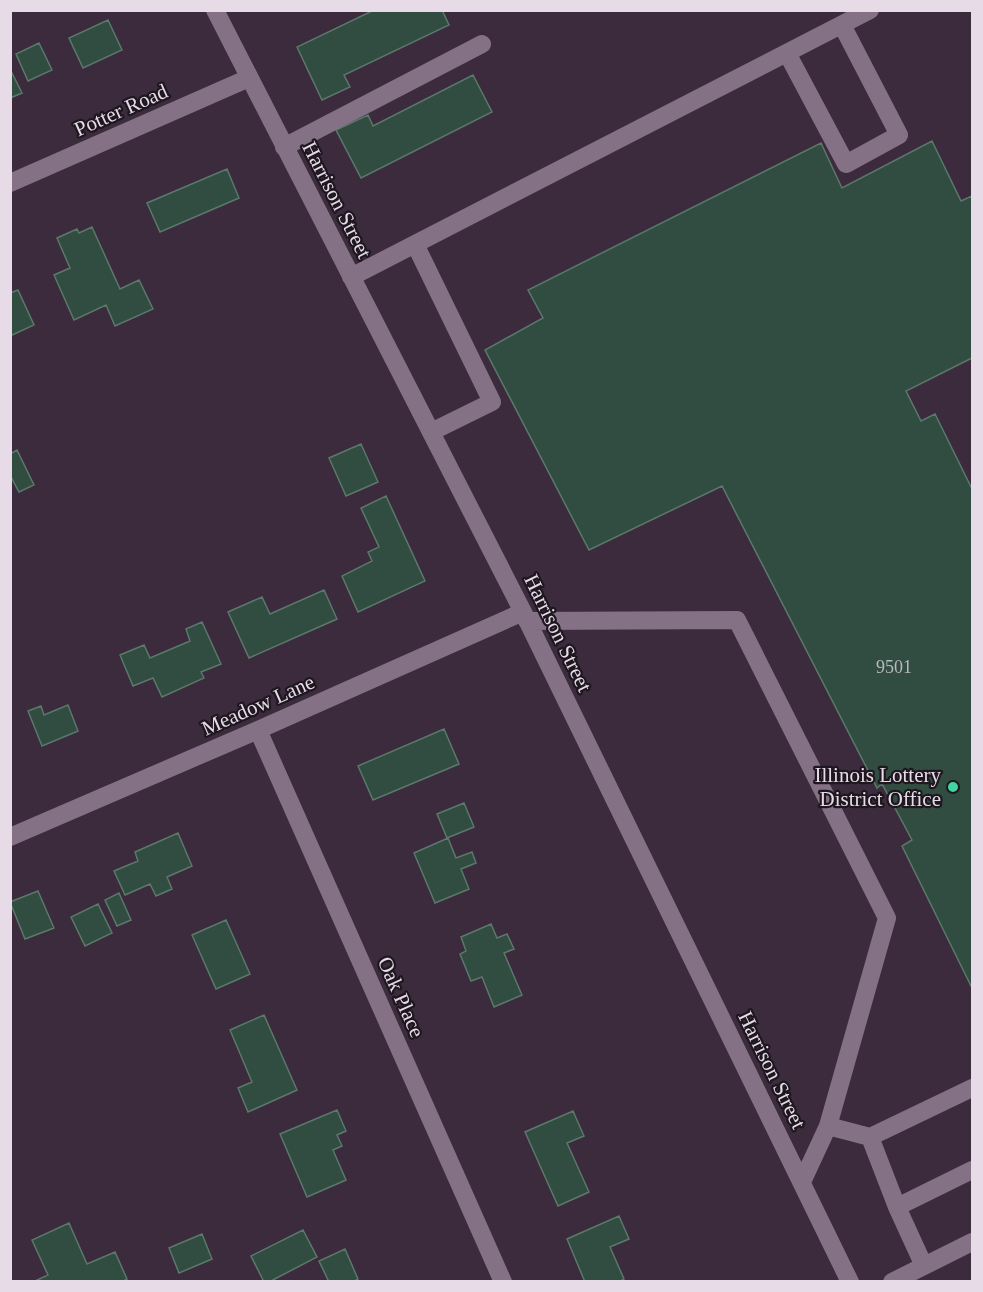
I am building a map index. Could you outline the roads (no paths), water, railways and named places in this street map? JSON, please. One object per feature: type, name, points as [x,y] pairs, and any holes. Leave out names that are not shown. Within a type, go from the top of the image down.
[{"type":"street","name":"Harrison Street","points":[[215,10],[525,617],[850,1281]]},
{"type":"street","points":[[351,277],[870,10]]},
{"type":"street","points":[[787,53],[846,164],[899,135],[843,25]]},
{"type":"street","points":[[284,147],[482,44]]},
{"type":"street","name":"Potter Road","points":[[10,183],[249,78]]},
{"type":"street","points":[[414,244],[492,402],[430,432]]},
{"type":"street","points":[[525,617],[737,620],[887,918],[828,1126],[802,1182]]},
{"type":"street","name":"Meadow Lane","points":[[10,837],[525,617]]},
{"type":"street","name":"Oak Place","points":[[258,730],[503,1281]]},
{"type":"street","points":[[828,1126],[870,1137],[972,1088]]},
{"type":"street","points":[[870,1137],[897,1207],[924,1266]]},
{"type":"street","points":[[897,1207],[972,1170]]},
{"type":"street","points":[[892,1281],[972,1242]]},
{"type":"place","name":"Illinois Lottery District Office","points":[[953,787]]}]
